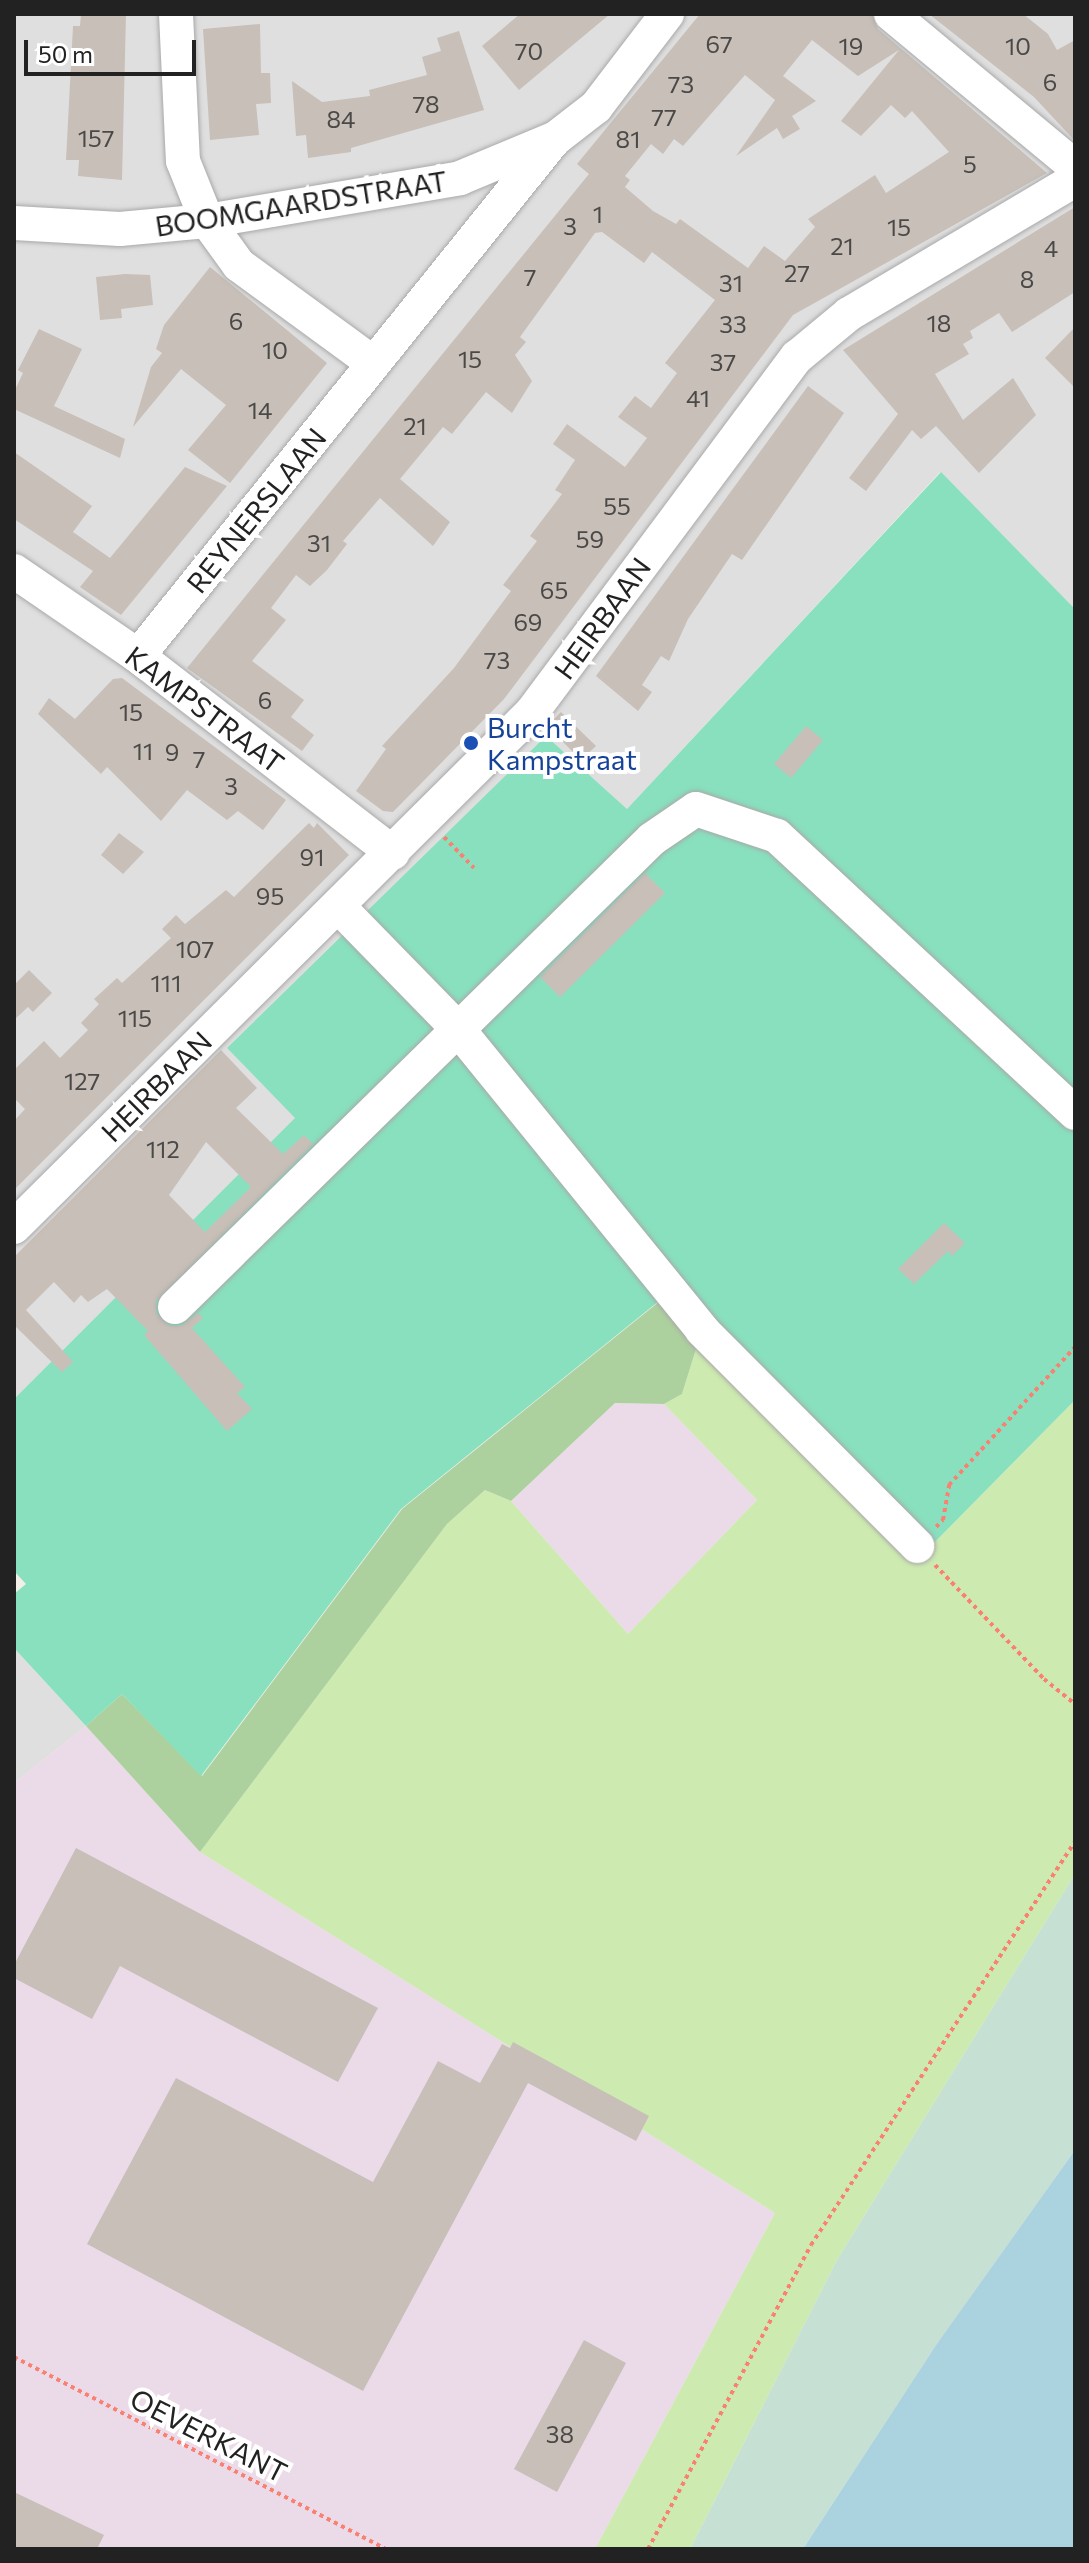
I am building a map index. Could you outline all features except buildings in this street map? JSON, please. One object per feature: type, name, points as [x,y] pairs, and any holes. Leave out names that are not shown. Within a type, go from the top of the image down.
[{"type":"street","points":[[176,14],[173,35],[183,161],[207,221],[239,265],[373,363]]},
{"type":"street","name":"BOOMGAARDSTRAAT","points":[[14,223],[120,229],[207,221],[460,178],[556,138],[596,107],[667,14]]},
{"type":"street","points":[[891,14],[1075,167]]},
{"type":"street","name":"REYNERSLAAN","points":[[138,656],[556,138]]},
{"type":"street","name":"HEIRBAAN","points":[[14,1227],[532,712],[797,357],[849,314],[1075,180]]},
{"type":"street","name":"KAMPSTRAAT","points":[[14,571],[138,656],[393,853]]},
{"type":"street","points":[[175,1307],[457,1028],[477,1016],[652,839],[696,809],[777,836],[1075,1113]]},
{"type":"street","points":[[338,906],[457,1028],[702,1330],[917,1546]]},
{"type":"path","points":[[436,829],[474,868]]},
{"type":"path","points":[[1075,1347],[949,1485],[943,1520],[917,1546],[1044,1679],[1075,1704]]},
{"type":"path","points":[[648,2549],[811,2245],[1075,1842]]},
{"type":"path","name":"OEVERKANT","points":[[14,2357],[386,2549]]},
{"type":"shaded area","points":[[14,14],[1075,14],[1075,609],[940,472],[627,809],[546,737],[227,1048],[296,1118],[14,1399]]},
{"type":"shaded area","points":[[615,1403],[664,1404],[757,1500],[628,1634],[511,1501]]},
{"type":"shaded area","points":[[14,1648],[86,1726],[14,1783]]},
{"type":"shaded area","points":[[86,1726],[200,1852],[775,2213],[595,2549],[14,2549],[14,1783]]},
{"type":"green space","points":[[941,472],[1075,609],[1075,1400],[924,1553],[696,1349],[659,1301],[401,1509],[201,1776],[122,1694],[86,1726],[14,1648],[14,1594],[26,1584],[14,1571],[14,1399],[295,1118],[227,1048],[546,736],[627,809]]},
{"type":"green space","points":[[660,1301],[696,1349],[682,1394],[664,1404],[615,1403],[511,1501],[485,1490],[447,1524],[200,1852],[86,1726],[122,1694],[202,1776],[402,1509]]},
{"type":"green space","points":[[696,1349],[924,1553],[1075,1400],[1075,1874],[837,2260],[690,2549],[595,2549],[775,2213],[200,1852],[447,1524],[485,1490],[511,1501],[628,1634],[757,1500],[664,1404],[682,1394]]},
{"type":"green space","points":[[1075,1874],[1075,2150],[936,2345],[803,2549],[690,2549],[837,2260]]},
{"type":"water","points":[[1075,2150],[1075,2549],[803,2549],[936,2345]]},
{"type":"place","name":"Burcht Kampstraat","points":[[471,743]]}]
